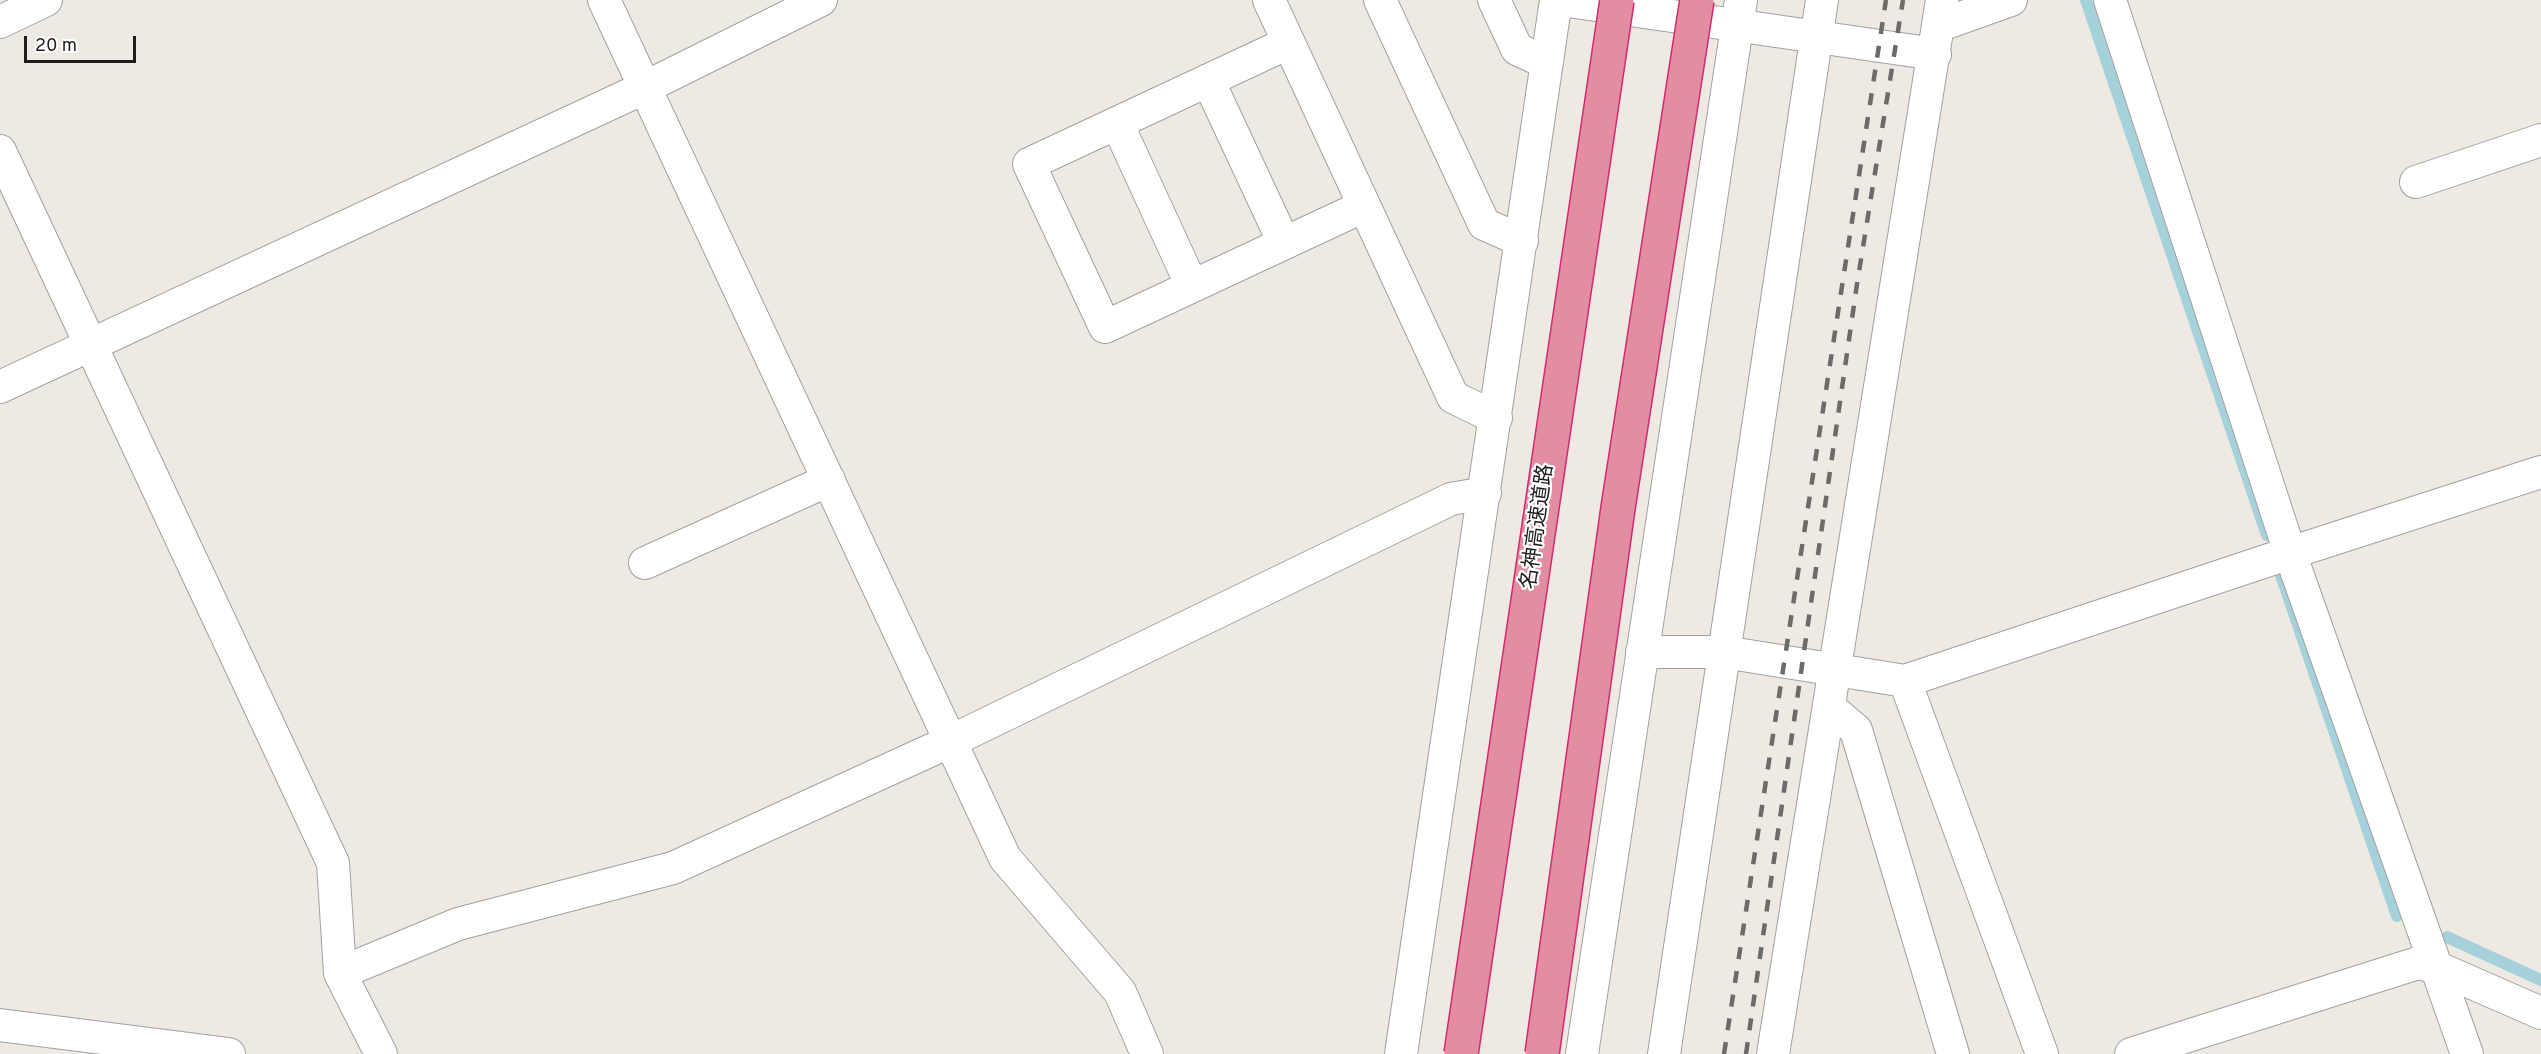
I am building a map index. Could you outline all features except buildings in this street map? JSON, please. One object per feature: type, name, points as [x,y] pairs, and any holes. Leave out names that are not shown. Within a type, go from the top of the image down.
[{"type":"highway","name":"名神高速道路","points":[[1461,1054],[1617,0]]},
{"type":"highway","points":[[1542,1054],[1618,508],[1697,0]]},
{"type":"street","points":[[0,22],[46,0]]},
{"type":"street","points":[[604,0],[1005,858],[1120,992],[1147,1054]]},
{"type":"street","points":[[0,387],[90,343],[646,87],[821,0]]},
{"type":"street","points":[[1380,0],[1484,224],[1522,241]]},
{"type":"street","points":[[1494,0],[1516,49],[1547,63]]},
{"type":"street","points":[[1401,1054],[1558,0],[1739,13],[1816,38],[1938,27],[2011,0]]},
{"type":"street","points":[[1664,1054],[1822,0]]},
{"type":"street","points":[[2110,0],[2290,552],[2467,1054]]},
{"type":"street","points":[[1271,1],[1288,43],[1453,397],[1496,418]]},
{"type":"street","points":[[1582,1054],[1739,13]]},
{"type":"street","points":[[1773,1054],[1938,27]]},
{"type":"street","points":[[1288,43],[1029,164],[1105,327],[1364,206]]},
{"type":"street","points":[[1208,80],[1284,243]]},
{"type":"street","points":[[1117,123],[1192,286]]},
{"type":"street","points":[[2416,182],[2541,140]]},
{"type":"street","points":[[0,151],[333,863],[340,973],[381,1054]]},
{"type":"street","points":[[1642,652],[1724,652],[1836,672],[1905,681],[2290,552],[2541,472]]},
{"type":"street","points":[[645,563],[829,480]]},
{"type":"street","points":[[340,973],[458,924],[673,868],[951,741],[1451,499],[1485,493]]},
{"type":"street","points":[[1905,681],[2042,1054]]},
{"type":"street","points":[[1830,708],[1856,730],[1953,1054]]},
{"type":"street","points":[[2131,1054],[2418,963],[2438,968],[2541,1013]]},
{"type":"street","points":[[22,1036],[229,1054]]},
{"type":"waterway","points":[[2086,0],[2267,535]]},
{"type":"waterway","points":[[2280,572],[2397,916]]},
{"type":"waterway","points":[[2447,937],[2541,980]]},
{"type":"railway","points":[[1724,1054],[1886,0]]},
{"type":"railway","points":[[1746,1054],[1857,284],[1903,0]]}]
